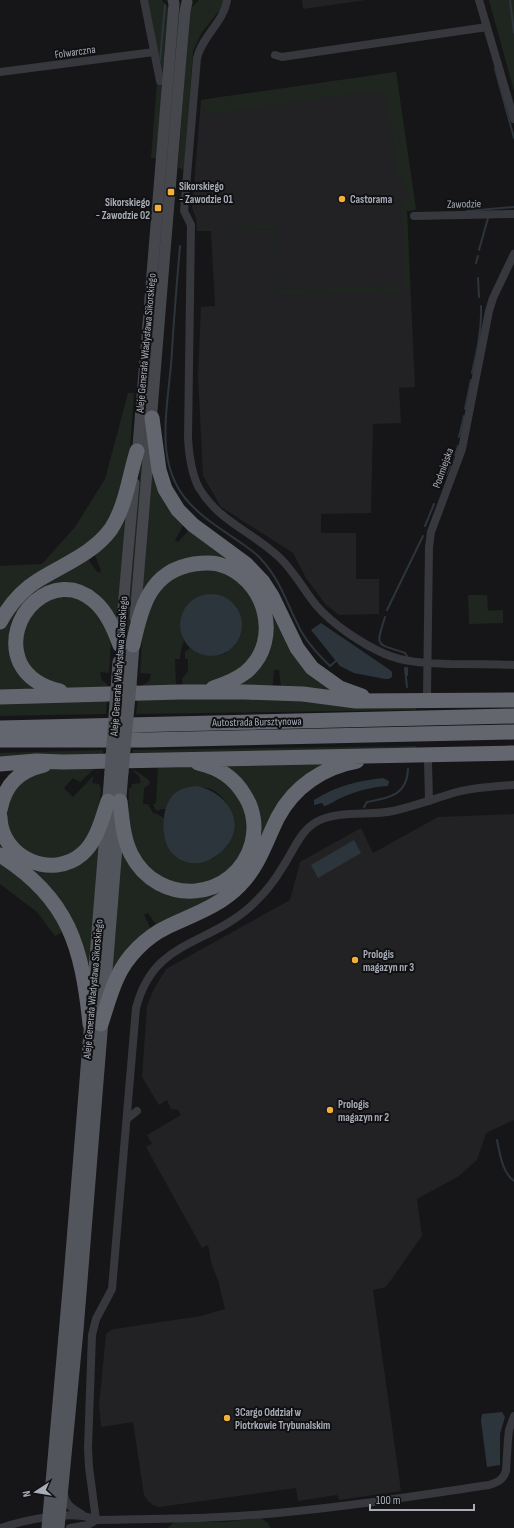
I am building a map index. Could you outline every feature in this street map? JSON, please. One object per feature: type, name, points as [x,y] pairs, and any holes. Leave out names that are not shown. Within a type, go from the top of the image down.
[{"type":"highway","points":[[152,418],[159,470],[165,489],[178,510],[193,525],[246,564],[263,582],[272,596],[298,648],[312,668],[340,688],[372,699],[390,702]]},
{"type":"highway","points":[[0,622],[19,596],[25,591],[36,582],[93,547],[108,532],[122,509],[137,451]]},
{"type":"highway","points":[[77,694],[50,689],[35,681],[22,668],[16,654],[14,638],[16,624],[23,612],[36,599],[50,592],[66,590],[79,593],[93,600],[102,608],[126,645],[147,597],[158,581],[171,571],[187,565],[217,564],[240,575],[257,592],[262,604],[266,625],[265,638],[262,649],[254,664],[238,678],[226,684],[196,691]]},
{"type":"highway","points":[[0,697],[196,691],[278,693],[356,701],[390,702],[514,700]]},
{"type":"highway","name":"Autostrada Bursztynowa","points":[[0,728],[514,716]]},
{"type":"highway","name":"Autostrada Bursztynowa","points":[[0,740],[144,740],[514,732]]},
{"type":"highway","points":[[0,764],[36,761],[63,762],[514,753]]},
{"type":"highway","points":[[96,1024],[117,978],[135,951],[144,941],[165,927],[210,907],[226,898],[239,886],[253,871],[284,809],[292,797],[306,784],[319,774],[345,763],[387,756]]},
{"type":"highway","points":[[114,801],[131,854],[140,869],[156,883],[172,890],[182,892],[207,889],[230,878],[248,856],[253,840],[254,820],[250,805],[231,778],[216,768],[193,761],[165,759]]},
{"type":"highway","points":[[0,810],[4,794],[16,778],[39,766],[63,762]]},
{"type":"highway","points":[[0,817],[2,831],[7,841],[17,854],[31,861],[47,865],[55,865],[71,861],[86,850],[114,801]]},
{"type":"highway","points":[[0,855],[20,868],[33,879],[49,896],[63,916],[72,936],[83,969],[96,1024]]},
{"type":"main road","points":[[173,0],[178,3],[188,1]]},
{"type":"main road","name":"Aleje Generała Władysława Sikorskiego","points":[[116,772],[130,685],[126,645],[137,451],[174,4],[173,0]]},
{"type":"main road","name":"Aleje Generała Władysława Sikorskiego","points":[[71,1331],[114,801],[119,662],[126,645],[152,418],[180,68],[188,1]]},
{"type":"main road","points":[[53,1522],[62,1483],[71,1331]]},
{"type":"main road","points":[[53,1522],[71,1331]]},
{"type":"street","points":[[144,0],[160,81]]},
{"type":"street","points":[[227,0],[225,11],[201,46],[197,58],[184,211],[191,225],[188,438],[190,459],[194,477],[199,488],[213,507],[223,516],[265,545],[281,559],[295,574],[316,605],[326,615],[365,644],[385,654],[405,661],[514,665]]},
{"type":"street","points":[[479,0],[514,119]]},
{"type":"street","points":[[275,55],[282,57],[487,27]]},
{"type":"street","name":"Folwarczna","points":[[0,72],[154,52]]},
{"type":"street","name":"Zawodzie","points":[[414,216],[514,214]]},
{"type":"street","name":"Podmiejska","points":[[427,695],[430,581],[429,546],[431,532],[462,450],[489,311],[493,298],[514,254]]},
{"type":"street","points":[[428,761],[429,801]]},
{"type":"street","points":[[96,1520],[88,1448],[92,1335],[96,1319],[112,1288],[136,1008],[143,987],[149,976],[157,965],[174,952],[226,925],[251,906],[271,885],[283,868],[302,835],[314,823],[329,817],[392,811],[474,788],[514,785]]},
{"type":"street","points":[[127,1119],[137,1111]]},
{"type":"street","points":[[62,1483],[64,1496],[68,1505],[85,1516],[96,1520],[221,1517],[278,1513],[412,1496],[494,1483],[502,1480],[506,1471],[509,1430],[514,1416]]},
{"type":"street","points":[[0,1528],[32,1520],[53,1522],[85,1516]]},
{"type":"street","points":[[70,1528],[88,1525],[96,1520]]},
{"type":"shaded area","points":[[147,0],[162,0],[168,8],[169,13],[157,158],[151,158],[157,82]]},
{"type":"shaded area","points":[[199,0],[224,0],[221,8],[201,34],[193,51],[184,169],[178,168],[189,15],[191,8]]},
{"type":"shaded area","points":[[302,0],[366,0],[303,9]]},
{"type":"shaded area","points":[[489,0],[514,0],[514,91]]},
{"type":"shaded area","points":[[177,12],[181,12],[126,679],[123,679]]},
{"type":"shaded area","points":[[396,72],[416,210],[407,211],[415,387],[399,388],[401,423],[373,424],[371,513],[321,514],[321,533],[356,533],[356,579],[379,579],[379,614],[339,615],[326,605],[306,578],[293,553],[221,507],[203,476],[198,376],[201,307],[215,306],[211,231],[197,231],[196,218],[192,208],[201,100]]},
{"type":"shaded area","points":[[396,72],[416,210],[407,211],[410,290],[277,294],[273,228],[226,230],[226,227],[275,224],[279,290],[405,285],[402,201],[408,200],[402,177],[398,178],[387,102],[382,94],[372,91],[212,114],[206,114],[206,111],[201,105],[201,100]]},
{"type":"shaded area","points":[[213,228],[214,230],[222,230],[197,231],[197,229]]},
{"type":"shaded area","points":[[128,393],[134,393],[130,450],[125,482],[105,529],[0,613],[0,566],[42,564],[75,527],[105,479]]},
{"type":"shaded area","points":[[153,454],[162,492],[184,524],[175,540],[178,542],[190,529],[238,562],[263,588],[294,646],[307,666],[325,682],[351,696],[284,689],[281,687],[279,670],[274,670],[272,688],[229,689],[254,671],[267,648],[271,624],[265,601],[252,580],[234,566],[210,559],[183,562],[175,565],[162,572],[157,577],[141,602]]},
{"type":"shaded area","points":[[128,502],[118,628],[84,589],[21,607],[11,627],[8,642],[9,649],[16,668],[37,691],[0,692],[0,631],[3,625],[30,594],[88,559],[98,573],[101,571],[94,553]]},
{"type":"shaded area","points":[[218,569],[249,589],[260,622],[258,645],[242,669],[205,686],[183,687],[182,679],[188,671],[188,659],[185,659],[185,652],[190,648],[202,655],[207,656],[216,656],[226,653],[237,607],[227,599],[214,594],[182,636],[184,641],[180,659],[175,659],[176,685],[142,686],[149,681],[151,674],[140,673],[143,625],[157,589],[186,570]]},
{"type":"shaded area","points":[[205,594],[217,594],[233,603],[240,613],[242,625],[240,637],[233,647],[217,656],[205,656],[194,651],[185,642],[180,631],[180,619],[185,608],[194,599]]},
{"type":"shaded area","points":[[468,595],[487,595],[488,611],[503,610],[503,623],[469,624]]},
{"type":"shaded area","points":[[72,596],[100,612],[111,641],[109,673],[100,672],[102,680],[108,685],[108,689],[64,688],[43,682],[21,657],[24,620],[51,597]]},
{"type":"shaded area","points":[[321,623],[390,670],[392,672],[392,677],[385,679],[354,673],[340,666],[311,630]]},
{"type":"shaded area","points":[[138,696],[242,696],[416,706],[416,710],[136,714]]},
{"type":"shaded area","points":[[107,698],[106,714],[0,716],[0,701]]},
{"type":"shaded area","points":[[416,746],[416,752],[133,755],[133,750]]},
{"type":"shaded area","points":[[103,750],[103,756],[0,759],[0,753]]},
{"type":"shaded area","points":[[340,760],[315,772],[233,888],[157,926],[148,913],[144,915],[151,932],[110,979],[122,841],[141,876],[214,891],[258,830],[219,765]]},
{"type":"shaded area","points":[[178,763],[205,768],[239,793],[249,829],[236,865],[211,883],[172,885],[139,860],[128,821],[129,788],[131,788],[132,784],[141,783],[139,776],[132,770],[149,780],[150,784],[144,788],[143,804],[148,804],[153,813],[164,818],[167,845],[213,859],[227,846],[232,813],[225,801],[215,791],[204,788],[180,791],[171,797],[166,809],[157,811],[153,805],[156,803],[158,764]]},
{"type":"shaded area","points":[[72,765],[99,767],[80,782],[73,778],[64,788],[73,797],[94,775],[92,783],[99,784],[101,789],[98,815],[88,839],[69,857],[37,859],[13,840],[5,815],[7,800],[29,773]]},
{"type":"shaded area","points":[[383,778],[389,781],[388,786],[358,791],[324,806],[322,803],[314,805],[314,800],[330,791],[364,781]]},
{"type":"shaded area","points":[[196,786],[217,794],[225,801],[231,810],[234,819],[234,829],[231,839],[224,849],[213,858],[200,863],[186,862],[179,859],[169,849],[164,834],[164,817],[168,802],[172,796],[183,789]]},
{"type":"shaded area","points":[[514,814],[514,1120],[486,1133],[477,1160],[459,1176],[417,1199],[422,1236],[386,1287],[373,1290],[401,1491],[339,1500],[337,1495],[298,1501],[296,1488],[159,1507],[153,1505],[144,1495],[133,1422],[101,1427],[99,1406],[106,1334],[111,1330],[201,1316],[225,1309],[218,1280],[212,1266],[208,1245],[202,1248],[146,1147],[152,1144],[147,1135],[181,1115],[178,1110],[171,1109],[167,1100],[159,1105],[142,1077],[147,1006],[154,989],[166,969],[290,900],[300,862],[361,828],[373,853],[438,817]]},
{"type":"shaded area","points":[[101,832],[89,981],[77,935],[0,851],[0,837],[48,869]]},
{"type":"shaded area","points":[[354,840],[361,853],[318,878],[311,865]]},
{"type":"shaded area","points":[[0,861],[32,885],[65,931],[55,936],[37,912],[0,884]]},
{"type":"shaded area","points":[[502,1412],[505,1417],[500,1434],[500,1465],[487,1467],[481,1421],[482,1414]]},
{"type":"shaded area","points":[[261,1518],[268,1523],[271,1528],[168,1528],[174,1522],[226,1522]]},
{"type":"waterway","points":[[510,0],[514,33]]},
{"type":"waterway","points":[[160,60],[165,5]]},
{"type":"waterway","points":[[495,69],[514,138]]},
{"type":"waterway","points":[[467,211],[514,207]]},
{"type":"waterway","points":[[479,250],[488,218]]},
{"type":"waterway","points":[[180,246],[165,427],[169,464],[175,482],[185,498],[198,512],[244,545],[258,556],[267,566],[279,584],[307,641],[330,666],[336,661]]},
{"type":"waterway","points":[[476,263],[478,256]]},
{"type":"waterway","points":[[478,278],[479,297]]},
{"type":"waterway","points":[[472,373],[480,332],[481,306]]},
{"type":"waterway","points":[[465,409],[471,380]]},
{"type":"waterway","points":[[459,437],[464,416]]},
{"type":"waterway","points":[[455,455],[458,446]]},
{"type":"waterway","points":[[446,475],[451,463]]},
{"type":"waterway","points":[[425,526],[434,504]]},
{"type":"waterway","points":[[387,610],[423,536]]},
{"type":"waterway","points":[[385,617],[379,639],[380,643],[388,648],[405,653],[407,656]]},
{"type":"waterway","points":[[405,668],[407,687]]},
{"type":"waterway","points":[[407,668],[407,675]]},
{"type":"waterway","points":[[364,807],[367,802],[389,797],[400,790],[407,778],[408,769]]},
{"type":"waterway","points":[[497,1140],[504,1168],[514,1181]]},
{"type":"place","name":"Sikorskiego - Zawodzie 01","points":[[171,192]]},
{"type":"place","name":"Castorama","points":[[342,199]]},
{"type":"place","name":"Sikorskiego - Zawodzie 02","points":[[158,208]]},
{"type":"place","name":"Prologis magazyn nr 3","points":[[355,960]]},
{"type":"place","name":"Prologis magazyn nr 2","points":[[330,1110]]},
{"type":"place","name":"3Cargo Oddział w Piotrkowie Trybunalskim","points":[[227,1418]]}]
